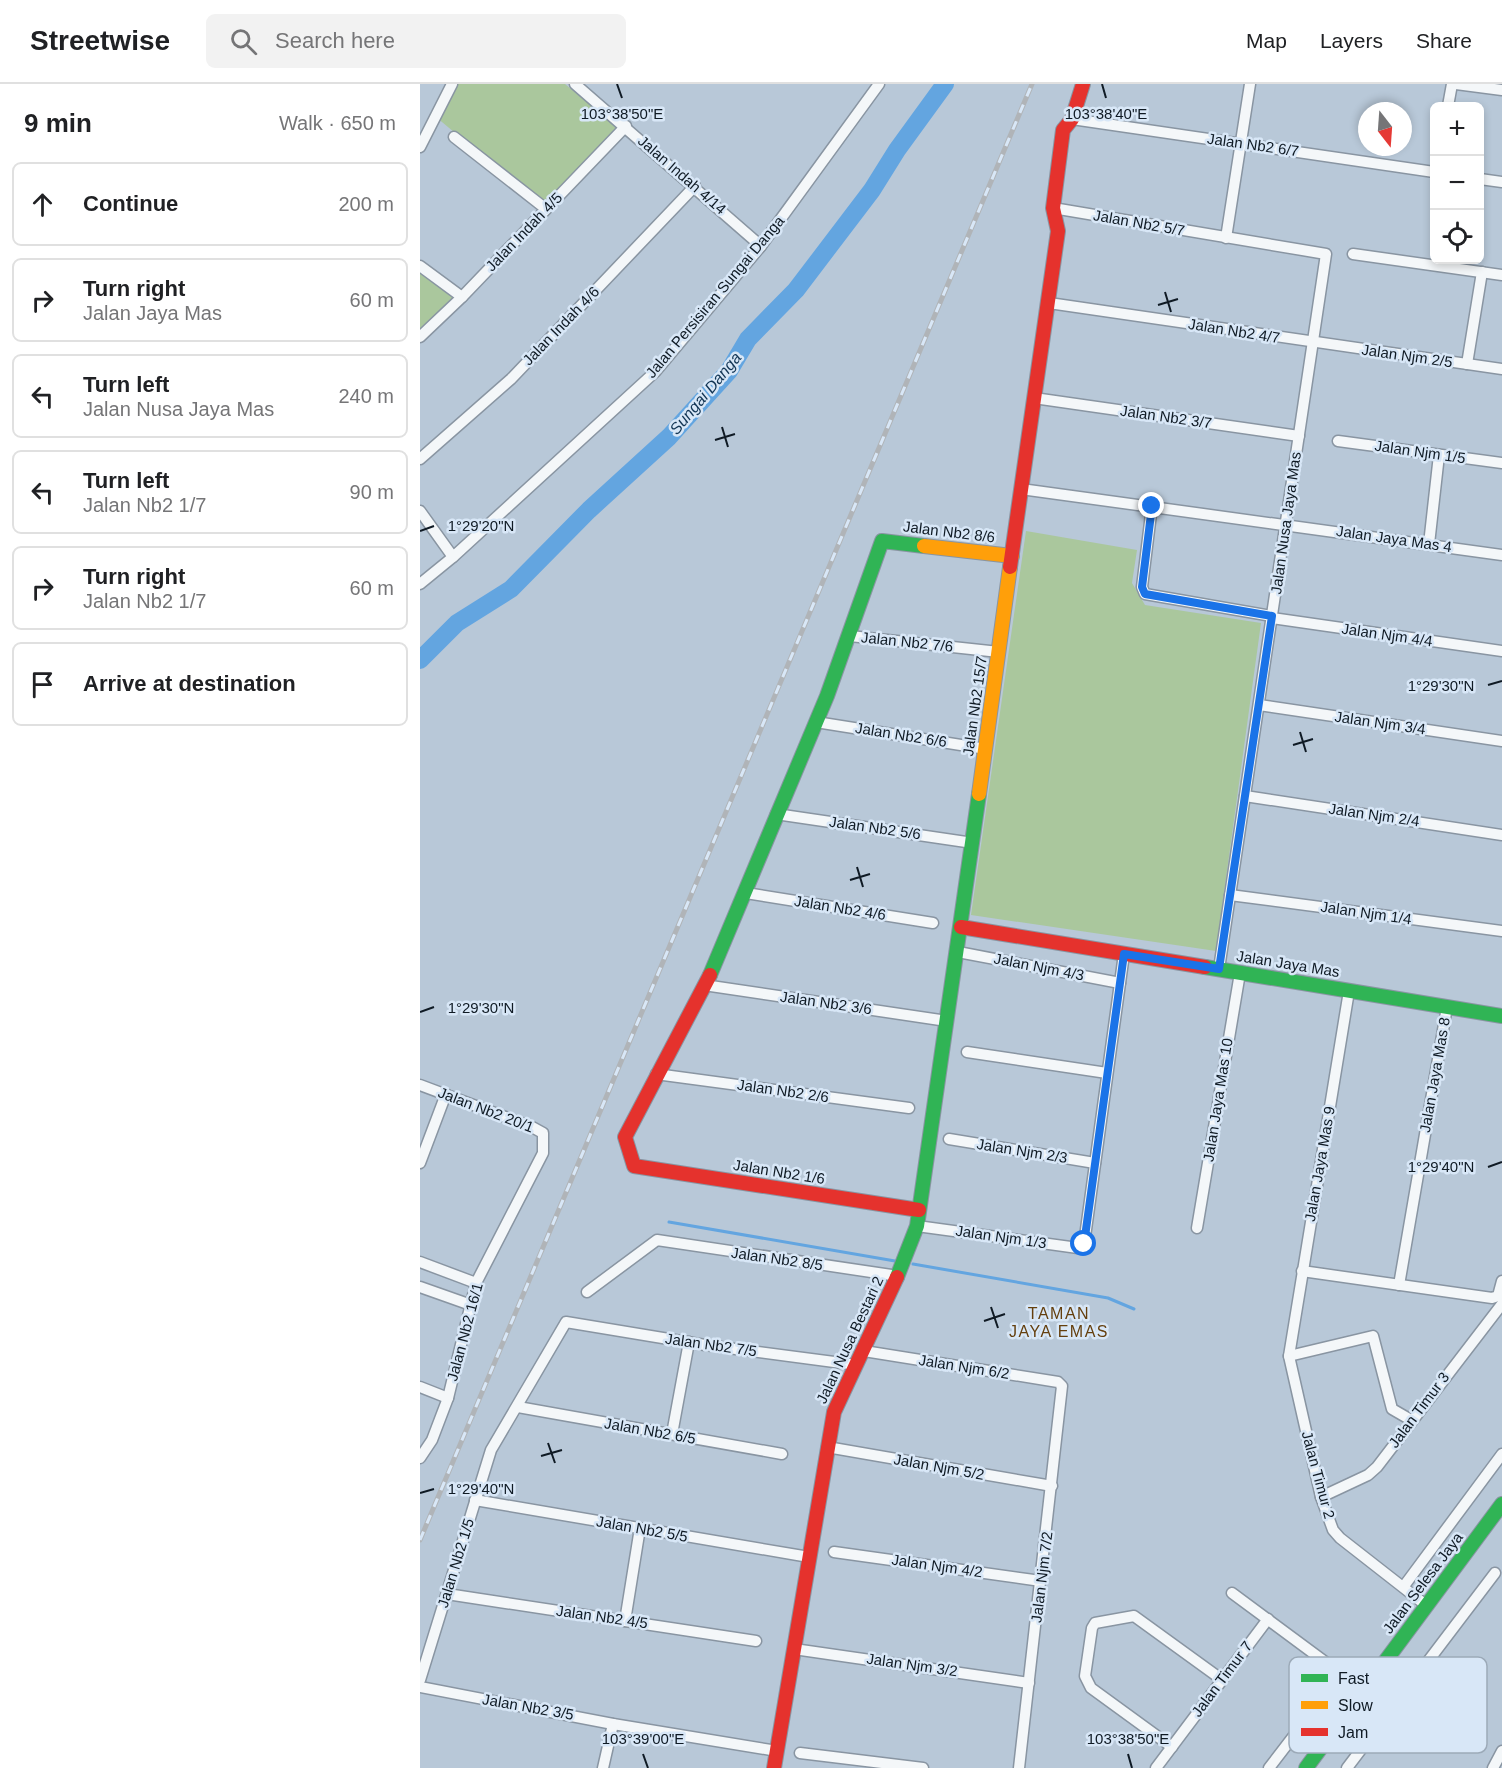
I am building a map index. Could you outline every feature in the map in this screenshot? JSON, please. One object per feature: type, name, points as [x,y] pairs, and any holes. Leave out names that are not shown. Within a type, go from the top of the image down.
[{"type":"street","points":[[420,147],[452,84]]},
{"type":"street","name":"Jalan Indah 4/14","points":[[575,84],[695,186],[761,246]]},
{"type":"street","name":"Jalan Persisiran Sungai Danga","points":[[420,584],[453,557],[655,372],[761,246],[879,84]]},
{"type":"street","name":"Jalan Nb2 15/7","points":[[961,927],[1045,318],[1049,303],[1058,231],[1053,208],[1063,130],[1072,119],[1083,84]]},
{"type":"street","points":[[1226,238],[1250,84]]},
{"type":"street","points":[[1449,102],[1454,84],[1502,90]]},
{"type":"street","name":"Jalan Nb2 6/7","points":[[1072,119],[1430,171]]},
{"type":"street","name":"Jalan Indah 4/5","points":[[420,337],[462,297],[626,126]]},
{"type":"street","points":[[454,137],[546,209]]},
{"type":"street","points":[[1484,180],[1502,182]]},
{"type":"street","name":"Jalan Indah 4/6","points":[[420,459],[512,379],[695,186]]},
{"type":"street","name":"Jalan Nb2 5/7","points":[[1053,208],[1326,254]]},
{"type":"street","name":"Jalan Nusa Jaya Mas","points":[[1219,969],[1326,254]]},
{"type":"street","points":[[1353,254],[1502,275]]},
{"type":"street","points":[[420,266],[462,297]]},
{"type":"street","points":[[1467,364],[1482,272]]},
{"type":"street","name":"Jalan Nb2 4/7","points":[[1049,303],[1313,343]]},
{"type":"street","name":"Jalan Njm 2/5","points":[[1313,343],[1502,369]]},
{"type":"street","name":"Jalan Nb2 3/7","points":[[1034,398],[1299,436]]},
{"type":"street","name":"Jalan Njm 1/5","points":[[1338,441],[1502,463]]},
{"type":"street","points":[[1429,544],[1439,455]]},
{"type":"street","name":"Jalan Jaya Mas 4","points":[[1021,489],[1502,555]]},
{"type":"street","name":"Jalan Njm 4/4","points":[[1152,506],[1142,587],[1145,594],[1272,617],[1502,651]]},
{"type":"street","points":[[420,511],[453,557]]},
{"type":"street","name":"Jalan Nb2 8/6","points":[[850,636],[882,541],[1012,556]]},
{"type":"street","points":[[656,1074],[719,958],[850,636]]},
{"type":"street","name":"Jalan Nb2 7/6","points":[[850,636],[999,652]]},
{"type":"street","name":"Jalan Njm 3/4","points":[[1259,705],[1502,741]]},
{"type":"street","name":"Jalan Nb2 6/6","points":[[816,722],[986,749]]},
{"type":"street","name":"Jalan Njm 2/4","points":[[1245,796],[1502,835]]},
{"type":"street","name":"Jalan Nb2 5/6","points":[[776,814],[973,843]]},
{"type":"street","name":"Jalan Nb2 4/6","points":[[746,893],[933,923]]},
{"type":"street","name":"Jalan Njm 1/4","points":[[1230,895],[1502,931]]},
{"type":"street","name":"Jalan Nusa Bestari 2","points":[[774,1768],[834,1412],[898,1276],[917,1226],[961,927]]},
{"type":"street","name":"Jalan Jaya Mas","points":[[961,927],[1502,1016]]},
{"type":"street","name":"Jalan Njm 4/3","points":[[958,952],[1120,983]]},
{"type":"street","points":[[1095,1163],[1124,954]]},
{"type":"street","name":"Jalan Jaya Mas 10","points":[[1197,1228],[1240,973]]},
{"type":"street","name":"Jalan Nb2 3/6","points":[[704,985],[947,1021]]},
{"type":"street","name":"Jalan Jaya Mas 9","points":[[1291,1337],[1349,990]]},
{"type":"street","name":"Jalan Jaya Mas 8","points":[[1398,1285],[1447,1007]]},
{"type":"street","points":[[967,1052],[1107,1073]]},
{"type":"street","name":"Jalan Nb2 2/6","points":[[656,1074],[909,1108]]},
{"type":"street","name":"Jalan Nb2 1/6","points":[[656,1074],[625,1137],[634,1166],[919,1210]]},
{"type":"street","name":"Jalan Nb2 20/1","points":[[420,1084],[532,1126],[543,1133],[544,1143]]},
{"type":"street","points":[[420,1163],[446,1094]]},
{"type":"street","name":"Jalan Njm 2/3","points":[[950,1139],[1095,1163]]},
{"type":"street","name":"Jalan Nb2 16/1","points":[[420,1458],[432,1440],[448,1398],[462,1350],[476,1283],[543,1153],[544,1143]]},
{"type":"street","name":"Jalan Njm 1/3","points":[[917,1226],[1078,1248],[1084,1244],[1095,1163]]},
{"type":"street","name":"Jalan Nb2 8/5","points":[[587,1292],[657,1240],[898,1276]]},
{"type":"street","points":[[420,1262],[476,1283]]},
{"type":"street","points":[[1302,1271],[1500,1300],[1502,1281]]},
{"type":"street","points":[[420,1287],[471,1305]]},
{"type":"street","name":"Jalan Timur 3","points":[[1321,1497],[1373,1472],[1500,1300]]},
{"type":"street","name":"Jalan Nb2 7/5","points":[[566,1322],[688,1342],[857,1365]]},
{"type":"street","name":"Jalan Nb2 1/5","points":[[420,1680],[491,1450],[566,1322]]},
{"type":"street","points":[[1289,1356],[1373,1336],[1392,1409],[1411,1420]]},
{"type":"street","name":"Jalan Timur 2","points":[[1291,1337],[1289,1356],[1321,1497],[1336,1535],[1427,1606]]},
{"type":"street","points":[[672,1434],[688,1342]]},
{"type":"street","name":"Jalan Njm 6/2","points":[[864,1351],[1058,1382],[1062,1386]]},
{"type":"street","name":"Jalan Njm 7/2","points":[[1019,1768],[1062,1386]]},
{"type":"street","points":[[420,1387],[448,1398]]},
{"type":"street","name":"Jalan Nb2 6/5","points":[[518,1407],[782,1454]]},
{"type":"street","name":"Jalan Njm 5/2","points":[[827,1447],[1052,1486]]},
{"type":"street","points":[[1404,1586],[1502,1454]]},
{"type":"street","name":"Jalan Nb2 5/5","points":[[475,1500],[809,1557]]},
{"type":"street","name":"Jalan Selesa Jaya","points":[[1389,1657],[1502,1504]]},
{"type":"street","points":[[625,1621],[640,1528]]},
{"type":"street","name":"Jalan Njm 4/2","points":[[834,1552],[1041,1581]]},
{"type":"street","points":[[1431,1657],[1495,1573]]},
{"type":"street","points":[[1232,1593],[1321,1657]]},
{"type":"street","name":"Jalan Nb2 4/5","points":[[447,1594],[756,1641]]},
{"type":"street","points":[[1172,1747],[1091,1688],[1085,1676],[1092,1628],[1095,1623],[1134,1616],[1221,1679]]},
{"type":"street","name":"Jalan Timur 7","points":[[1156,1768],[1268,1619]]},
{"type":"street","name":"Jalan Njm 3/2","points":[[794,1649],[1029,1683]]},
{"type":"street","name":"Jalan Nb2 3/5","points":[[420,1687],[613,1724],[777,1750]]},
{"type":"street","points":[[603,1768],[613,1724]]},
{"type":"street","points":[[1269,1768],[1289,1742]]},
{"type":"street","points":[[1493,1768],[1502,1751]]},
{"type":"street","points":[[800,1753],[923,1768]]},
{"type":"street","name":"Jalan Selesa Jaya","points":[[1306,1768],[1317,1753]]},
{"type":"street","points":[[1347,1768],[1358,1753]]},
{"type":"green space","points":[[454,84],[565,84],[617,127],[546,209],[436,117]]},
{"type":"green space","points":[[420,272],[457,298],[420,335]]},
{"type":"green space","points":[[1026,531],[1137,550],[1132,583],[1145,605],[1261,623],[1216,951],[971,915]]},
{"type":"waterway","name":"Sungai Danga","points":[[420,660],[457,623],[511,589],[589,510],[669,437],[729,371],[748,339],[796,290],[872,190],[897,150],[945,84]]},
{"type":"waterway","points":[[669,1222],[895,1261]]},
{"type":"waterway","points":[[913,1264],[1108,1298],[1134,1309]]},
{"type":"railway","points":[[420,1540],[1032,84]]},
{"type":"traffic: fast","points":[[710,975],[827,696],[882,541],[924,546]]},
{"type":"traffic: fast","points":[[897,1277],[917,1226],[979,794]]},
{"type":"traffic: fast","points":[[1205,967],[1502,1016]]},
{"type":"traffic: fast","points":[[1388,1657],[1502,1504]]},
{"type":"traffic: fast","points":[[1306,1768],[1317,1753]]},
{"type":"traffic: slow","points":[[924,546],[1012,556]]},
{"type":"traffic: slow","points":[[979,794],[1010,567]]},
{"type":"traffic: jam","points":[[1010,567],[1058,231],[1053,208],[1063,130],[1072,119],[1083,84]]},
{"type":"traffic: jam","points":[[961,927],[1205,967]]},
{"type":"traffic: jam","points":[[710,975],[625,1137],[634,1166],[919,1210]]},
{"type":"traffic: jam","points":[[774,1768],[834,1412],[897,1277]]},
{"type":"district","name":"TAMAN JAYA EMAS","points":[[1059,1322]]},
{"type":"route","points":[[1084,1244],[1124,954],[1219,969],[1272,616],[1145,594],[1142,587],[1152,506]]}]
